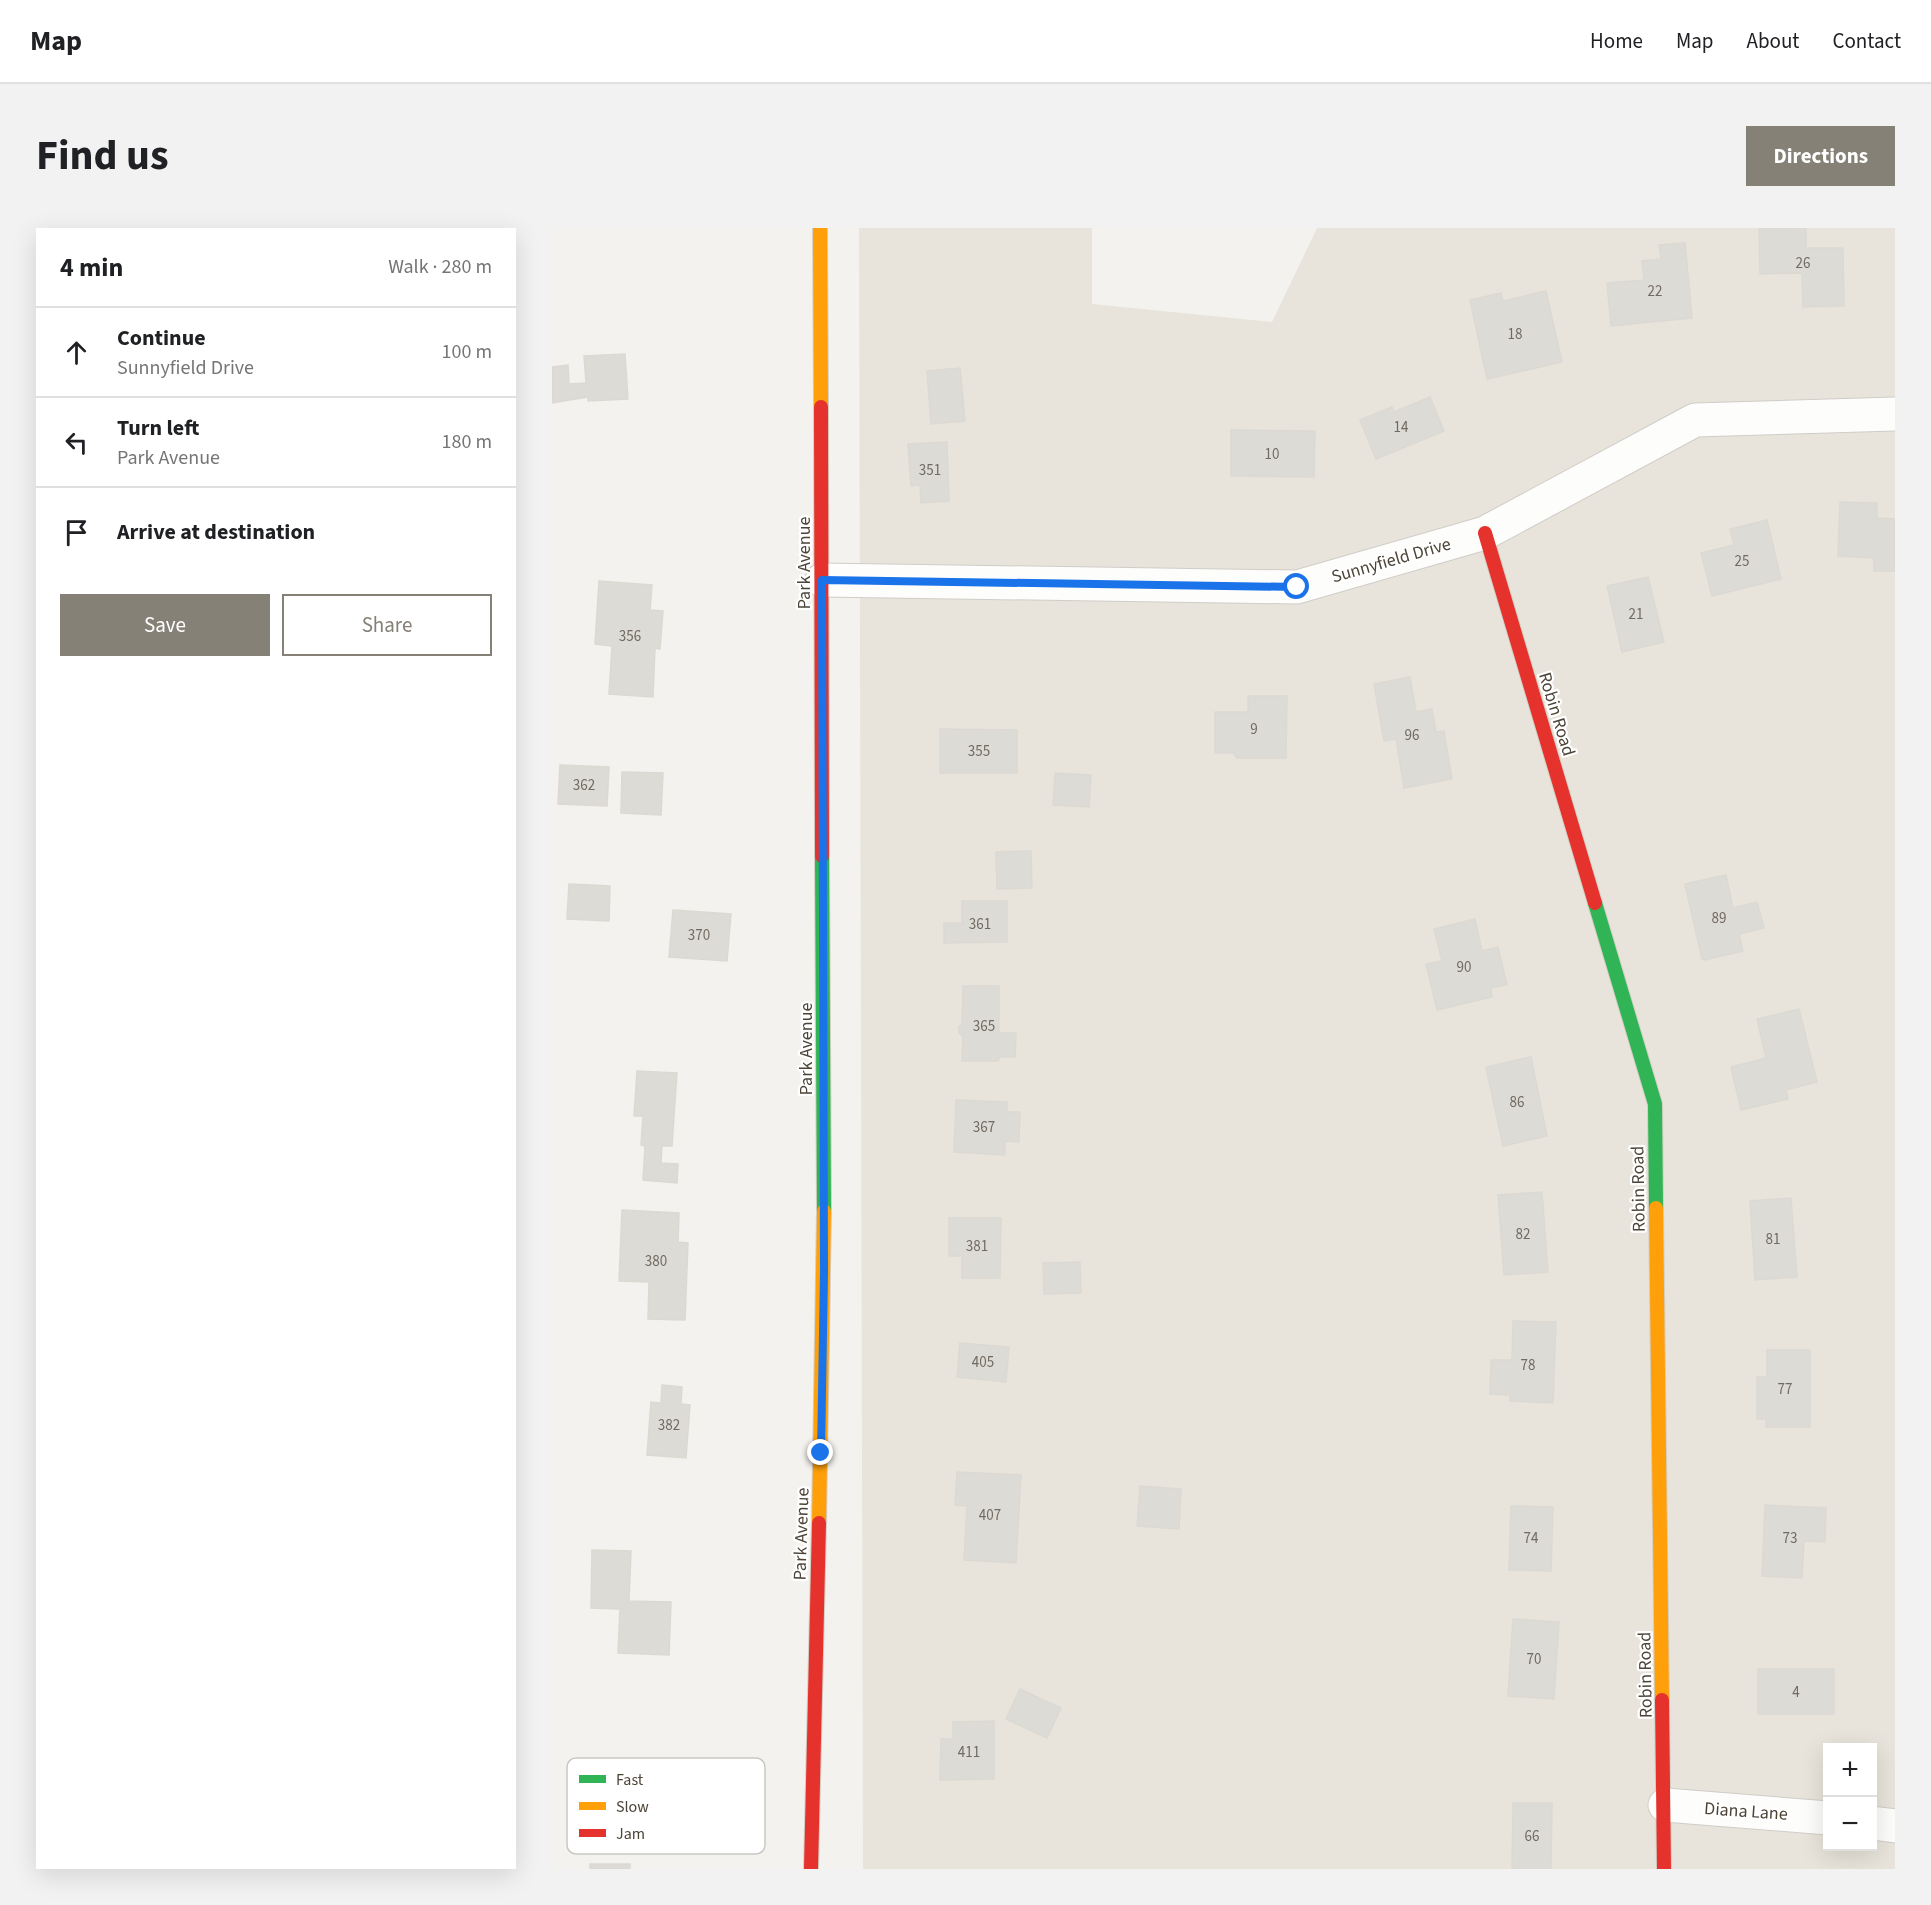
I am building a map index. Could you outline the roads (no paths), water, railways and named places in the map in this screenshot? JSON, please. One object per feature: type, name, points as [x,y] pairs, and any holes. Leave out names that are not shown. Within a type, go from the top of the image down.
[{"type":"main road","name":"Park Avenue","points":[[811,1869],[824,1272],[820,228]]},
{"type":"main road","name":"Robin Road","points":[[1485,533],[1655,1104],[1664,1869]]},
{"type":"street","name":"Sunnyfield Drive","points":[[822,580],[1297,587],[1485,533],[1695,420],[1895,414]]},
{"type":"street","name":"Diana Lane","points":[[1665,1805],[1823,1818]]},
{"type":"street","points":[[1877,1824],[1895,1826]]}]
